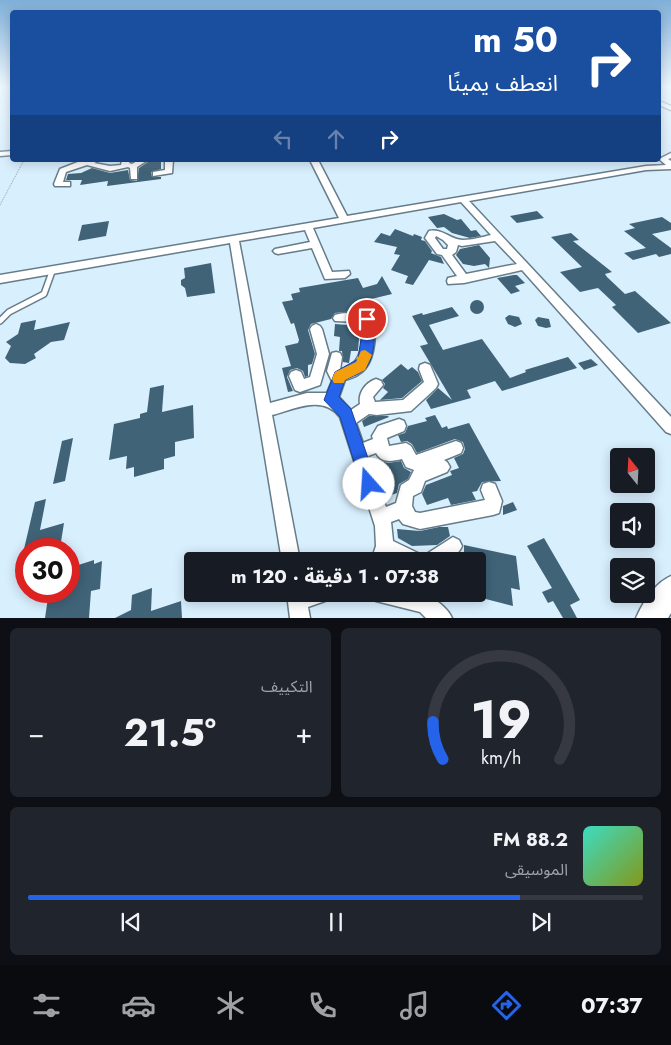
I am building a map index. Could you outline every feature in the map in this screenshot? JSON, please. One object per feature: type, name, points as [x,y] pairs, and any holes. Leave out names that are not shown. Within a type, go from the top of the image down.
[{"type":"street","points":[[662,156],[671,155]]},
{"type":"street","points":[[662,156],[671,166]]},
{"type":"street","points":[[67,184],[58,184],[63,171],[86,162],[95,166],[112,165],[120,168],[128,163],[134,177]]},
{"type":"street","points":[[156,174],[169,171],[169,162]]},
{"type":"street","points":[[315,162],[344,220]]},
{"type":"street","points":[[646,168],[654,162]]},
{"type":"street","points":[[104,178],[112,165]]},
{"type":"street","points":[[0,278],[646,168],[671,166]]},
{"type":"street","points":[[463,199],[671,427]]},
{"type":"street","points":[[308,226],[329,276],[344,274]]},
{"type":"street","points":[[464,279],[446,254],[440,252],[429,236],[437,233],[450,240],[462,243],[498,237]]},
{"type":"street","points":[[234,238],[288,552]]},
{"type":"street","points":[[446,254],[452,251],[450,240]]},
{"type":"street","points":[[278,251],[315,244]]},
{"type":"street","points":[[452,281],[526,266]]},
{"type":"street","points":[[331,400],[340,376],[358,368],[364,362],[369,326],[367,319],[362,317],[340,318]]},
{"type":"street","points":[[264,411],[290,404],[309,392],[315,382],[322,358],[322,347],[316,328]]},
{"type":"street","points":[[336,357],[333,373],[340,376]]},
{"type":"street","points":[[369,406],[377,409],[399,408],[410,404],[431,384],[425,370]]},
{"type":"street","points":[[296,376],[299,386],[331,400],[342,408],[381,517],[386,536],[382,552]]},
{"type":"street","points":[[369,406],[366,395],[376,385]]},
{"type":"street","points":[[348,421],[369,406]]},
{"type":"street","points":[[399,426],[381,433],[380,444],[387,454],[406,451],[411,462],[415,463],[456,448]]},
{"type":"street","points":[[358,452],[380,444]]},
{"type":"street","points":[[442,467],[419,476],[415,486],[407,491],[402,503],[408,517],[416,521],[490,508],[494,504],[489,490]]},
{"type":"street","points":[[381,517],[403,509]]},
{"type":"street","points":[[445,552],[453,546]]},
{"type":"street","points":[[650,618],[671,590]]},
{"type":"street","points":[[416,602],[424,604],[442,618]]},
{"type":"lane","points":[[0,321],[9,312],[44,294],[53,269]]},
{"type":"path","points":[[0,204],[23,162]]},
{"type":"building","points":[[148,162],[161,162],[161,169],[151,172],[152,177],[161,177],[161,179],[107,186],[108,181],[80,185],[82,180],[66,180],[68,174],[81,173],[92,168],[110,173],[128,170],[130,180],[137,181],[139,168]]},
{"type":"building","points":[[537,211],[544,218],[517,223],[510,216]]},
{"type":"building","points":[[444,214],[457,220],[461,219],[471,231],[476,230],[481,236],[470,238],[452,233],[444,227],[437,228],[428,217]]},
{"type":"building","points":[[662,217],[671,223],[671,230],[652,234],[671,248],[671,254],[659,257],[656,254],[633,260],[624,253],[646,248],[624,231],[635,228],[629,224]]},
{"type":"building","points":[[109,221],[106,236],[78,241],[82,225]]},
{"type":"building","points":[[395,229],[413,236],[414,234],[422,237],[421,240],[425,241],[432,251],[431,253],[441,257],[444,264],[429,260],[413,285],[405,283],[408,276],[391,270],[400,255],[394,254],[397,247],[374,242],[381,233],[390,236]]},
{"type":"building","points":[[571,233],[579,240],[573,241],[612,272],[605,274],[625,294],[635,291],[671,323],[638,333],[612,307],[616,305],[598,288],[580,292],[560,272],[582,267],[551,237]]},
{"type":"building","points":[[479,245],[490,258],[489,268],[485,264],[474,266],[463,264],[456,255],[460,249]]},
{"type":"building","points":[[211,263],[215,293],[187,297],[185,288],[181,285],[181,280],[185,278],[184,268]]},
{"type":"building","points":[[517,275],[525,283],[515,286],[520,291],[511,294],[497,278]]},
{"type":"building","points":[[382,276],[392,294],[363,301],[368,310],[335,313],[331,319],[311,324],[308,330],[315,354],[312,364],[308,365],[308,376],[305,377],[303,371],[297,368],[290,370],[287,377],[293,391],[288,392],[282,368],[291,366],[285,346],[298,343],[299,340],[294,323],[291,324],[282,302],[293,300],[291,294],[300,292],[299,288],[358,278],[363,288],[377,284]]},
{"type":"building","points":[[474,300],[480,300],[484,307],[480,314],[474,314],[470,310],[470,304]]},
{"type":"building","points":[[452,307],[459,316],[429,325],[443,350],[482,339],[510,378],[526,372],[525,370],[568,357],[577,368],[502,391],[495,381],[467,390],[471,398],[431,409],[426,400],[438,388],[452,400],[420,346],[428,344],[412,316]]},
{"type":"building","points":[[509,315],[519,317],[522,324],[515,327],[508,324],[505,318]]},
{"type":"building","points":[[538,317],[549,319],[551,327],[538,326],[535,320]]},
{"type":"building","points":[[36,320],[34,330],[70,322],[64,340],[51,342],[34,354],[36,358],[25,364],[10,363],[5,358],[11,346],[6,342],[18,334],[21,323]]},
{"type":"building","points":[[335,324],[360,326],[358,351],[351,351],[349,363],[343,362],[342,351],[339,351],[340,337],[334,336]]},
{"type":"building","points":[[591,359],[598,365],[584,370],[578,363]]},
{"type":"building","points":[[401,364],[408,370],[412,367],[418,372],[422,381],[402,398],[380,400],[388,392],[383,388],[385,384],[382,380]]},
{"type":"building","points":[[164,385],[162,412],[193,405],[194,438],[175,442],[175,456],[164,459],[164,469],[134,477],[134,467],[126,469],[127,456],[109,460],[114,424],[140,418],[140,414],[147,412],[150,388]]},
{"type":"building","points":[[435,415],[442,428],[447,426],[448,429],[469,423],[501,481],[482,482],[477,491],[472,492],[476,500],[451,505],[448,498],[427,505],[422,494],[426,485],[452,475],[450,471],[459,468],[454,458],[463,454],[465,449],[463,442],[455,439],[417,453],[412,444],[407,441],[401,442],[398,435],[405,433],[408,426],[427,421],[425,418]]},
{"type":"building","points":[[369,416],[389,417],[364,427],[362,421]]},
{"type":"building","points":[[73,438],[65,481],[53,484],[62,441]]},
{"type":"building","points":[[381,461],[388,463],[401,461],[404,468],[411,472],[408,479],[399,484],[397,493],[386,497],[374,463]]},
{"type":"building","points":[[46,499],[40,530],[64,523],[62,538],[27,538],[35,502]]},
{"type":"building","points":[[513,502],[517,510],[503,515],[503,506]]},
{"type":"building","points":[[448,527],[450,536],[437,545],[412,546],[398,538],[397,529],[420,531]]},
{"type":"building","points":[[544,538],[580,600],[570,605],[577,618],[563,618],[553,601],[548,603],[542,592],[552,588],[527,546]]},
{"type":"building","points":[[464,545],[516,556],[520,590],[511,588],[513,606],[486,599],[486,552],[464,552]]},
{"type":"building","points":[[94,560],[94,564],[102,561],[100,589],[91,591],[89,618],[45,618],[47,603],[80,603],[80,564]]},
{"type":"building","points":[[152,588],[151,611],[181,601],[182,618],[115,618],[131,610],[132,595]]},
{"type":"slow traffic","points":[[339,379],[340,376],[360,366],[364,362],[365,355]]},
{"type":"route","points":[[367,319],[369,326],[364,362],[358,368],[340,376],[331,400],[337,403],[346,414],[369,484]]}]
